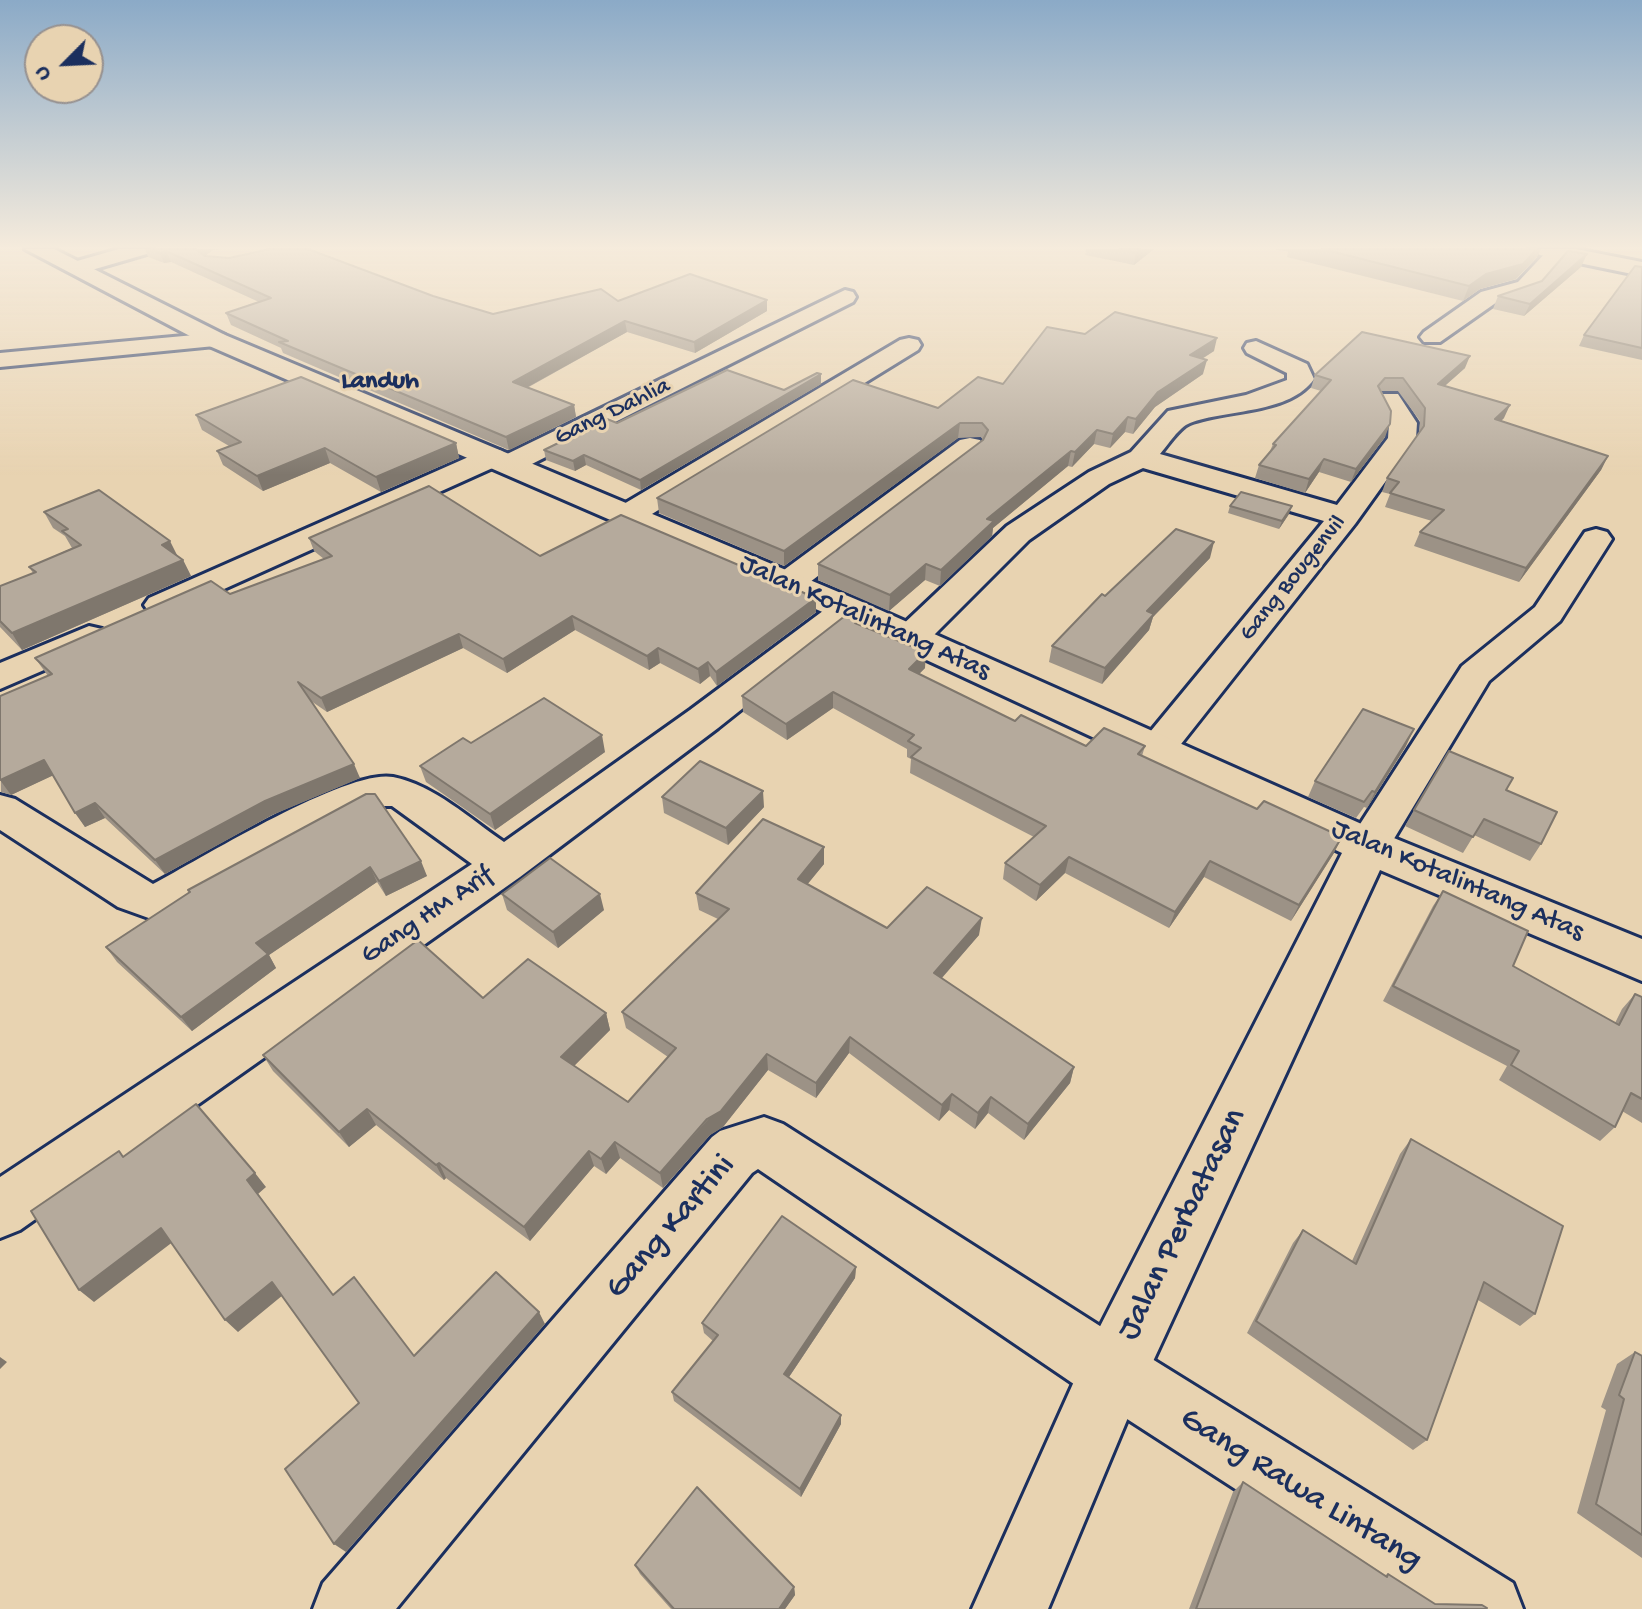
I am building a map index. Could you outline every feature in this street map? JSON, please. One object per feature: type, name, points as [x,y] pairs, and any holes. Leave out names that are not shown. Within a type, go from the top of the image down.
[{"type":"street","name":"Jalan Kotalintang Atas","points":[[185,324],[216,340],[847,609],[1368,846],[1642,961]]},
{"type":"street","name":"Gang Dahlia","points":[[0,677],[501,461],[788,324]]},
{"type":"street","points":[[1432,337],[1450,324]]},
{"type":"street","points":[[0,360],[216,340]]},
{"type":"street","points":[[628,515],[909,345]]},
{"type":"street","points":[[910,638],[1018,533],[1099,478],[1141,458],[1178,417],[1253,402],[1296,385],[1301,379],[1298,369],[1256,348]]},
{"type":"street","name":"Gang Bougenvil","points":[[1156,749],[1344,517],[1402,439],[1403,423],[1389,400]]},
{"type":"street","points":[[785,585],[970,446]]},
{"type":"street","points":[[1141,458],[1344,517]]},
{"type":"street","points":[[1368,846],[1475,674],[1548,614],[1596,539]]},
{"type":"street","name":"Gang HM Arif","points":[[0,1210],[504,865],[704,719],[847,609]]},
{"type":"street","points":[[0,810],[134,895],[157,903],[369,790],[392,790],[407,796],[504,865]]},
{"type":"street","name":"Jalan Perbatasan","points":[[1010,1609],[1113,1372],[1368,846]]},
{"type":"street","name":"Gang Kartini","points":[[349,1609],[732,1155],[752,1144],[764,1142],[1113,1372]]},
{"type":"street","name":"Gang Rawa Lintang","points":[[1113,1372],[1487,1609]]},
{"type":"building","points":[[251,324],[619,324],[513,382],[574,405],[506,437],[279,342],[288,341]]},
{"type":"building","points":[[635,324],[725,324],[694,342]]},
{"type":"building","points":[[1099,324],[1162,324],[1217,338],[1190,355],[1207,360],[1158,392],[1136,419],[1128,417],[1113,434],[1097,430],[1075,452],[1071,451],[987,519],[994,521],[941,570],[926,564],[890,595],[818,564],[983,440],[988,430],[982,423],[960,423],[784,551],[657,498],[853,380],[938,408],[978,377],[1003,384],[1047,327],[1085,334]]},
{"type":"building","points":[[1592,324],[1642,324],[1642,348],[1584,335]]},
{"type":"building","points":[[1362,332],[1470,356],[1438,384],[1510,405],[1495,419],[1608,456],[1526,568],[1420,532],[1444,510],[1390,493],[1399,482],[1387,478],[1424,426],[1425,408],[1403,378],[1385,378],[1378,386],[1391,411],[1390,424],[1356,469],[1324,459],[1309,479],[1259,465],[1276,445],[1273,444],[1331,380],[1315,375]]},
{"type":"building","points":[[727,370],[784,390],[817,373],[821,374],[640,480],[584,455],[573,461],[544,450],[607,419],[617,423]]},
{"type":"building","points":[[301,377],[456,443],[376,477],[325,448],[257,476],[217,451],[241,442],[196,415]]},
{"type":"building","points":[[429,486],[540,556],[621,515],[816,598],[716,672],[708,662],[698,669],[658,648],[647,656],[572,616],[503,659],[459,634],[321,698],[298,682],[354,764],[265,801],[155,860],[95,803],[75,813],[44,760],[0,780],[0,696],[52,674],[35,658],[211,581],[230,594],[332,556],[309,538]]},
{"type":"building","points":[[99,490],[170,541],[162,545],[183,560],[12,633],[0,621],[0,586],[36,572],[29,567],[81,545],[62,531],[68,529],[44,512]]},
{"type":"building","points":[[1241,492],[1292,506],[1282,521],[1230,506]]},
{"type":"building","points":[[1176,529],[1214,542],[1147,611],[1154,614],[1105,668],[1052,646],[1102,594],[1105,596]]},
{"type":"building","points":[[850,612],[862,618],[855,623],[926,652],[909,669],[1015,721],[1021,715],[1086,746],[1104,728],[1145,746],[1138,754],[1257,809],[1264,801],[1342,837],[1299,905],[1210,861],[1175,912],[1069,857],[1040,885],[1005,863],[1046,826],[911,757],[921,748],[908,741],[914,735],[833,692],[786,724],[742,696]]},
{"type":"building","points":[[544,698],[602,735],[490,814],[420,766],[463,738],[471,743]]},
{"type":"building","points":[[1363,709],[1414,729],[1375,792],[1372,791],[1364,802],[1315,781]]},
{"type":"building","points":[[1449,751],[1513,778],[1506,790],[1557,812],[1541,844],[1484,819],[1473,837],[1414,810]]},
{"type":"building","points":[[700,761],[763,791],[726,828],[662,797]]},
{"type":"building","points":[[366,794],[375,794],[421,861],[379,881],[370,867],[256,943],[268,954],[181,1017],[106,947],[190,892],[188,890]]},
{"type":"building","points":[[763,819],[824,847],[798,879],[887,928],[927,887],[982,918],[934,973],[1074,1067],[1028,1124],[991,1097],[978,1113],[952,1094],[942,1105],[850,1037],[816,1083],[767,1054],[721,1111],[707,1119],[660,1173],[615,1142],[601,1159],[589,1151],[524,1227],[439,1163],[436,1165],[367,1109],[339,1132],[263,1055],[418,940],[483,998],[528,959],[606,1013],[561,1057],[628,1102],[676,1048],[622,1012],[729,909],[696,893]]},
{"type":"building","points":[[550,858],[600,894],[553,932],[502,894]]},
{"type":"building","points":[[1443,891],[1528,931],[1513,966],[1619,1025],[1635,994],[1642,997],[1642,1099],[1631,1093],[1615,1127],[1511,1065],[1519,1051],[1393,986]]},
{"type":"building","points":[[196,1104],[255,1173],[247,1180],[333,1295],[354,1277],[414,1356],[496,1272],[539,1312],[334,1544],[285,1469],[359,1403],[272,1282],[225,1320],[161,1228],[79,1290],[31,1211],[119,1151],[123,1157]]},
{"type":"building","points":[[1411,1139],[1563,1226],[1535,1314],[1484,1282],[1427,1440],[1256,1321],[1303,1230],[1356,1264]]},
{"type":"building","points":[[782,1216],[856,1267],[784,1374],[841,1415],[800,1489],[672,1392],[718,1335],[702,1323]]},
{"type":"building","points":[[1635,1352],[1642,1356],[1642,1535],[1596,1504],[1624,1399],[1619,1395]]},
{"type":"building","points":[[1243,1482],[1387,1577],[1388,1574],[1435,1604],[1482,1605],[1487,1608],[1196,1609]]},
{"type":"building","points":[[697,1487],[794,1587],[779,1609],[674,1609],[635,1565]]},
{"type":"district","name":"Landuh","points":[[380,383]]}]
